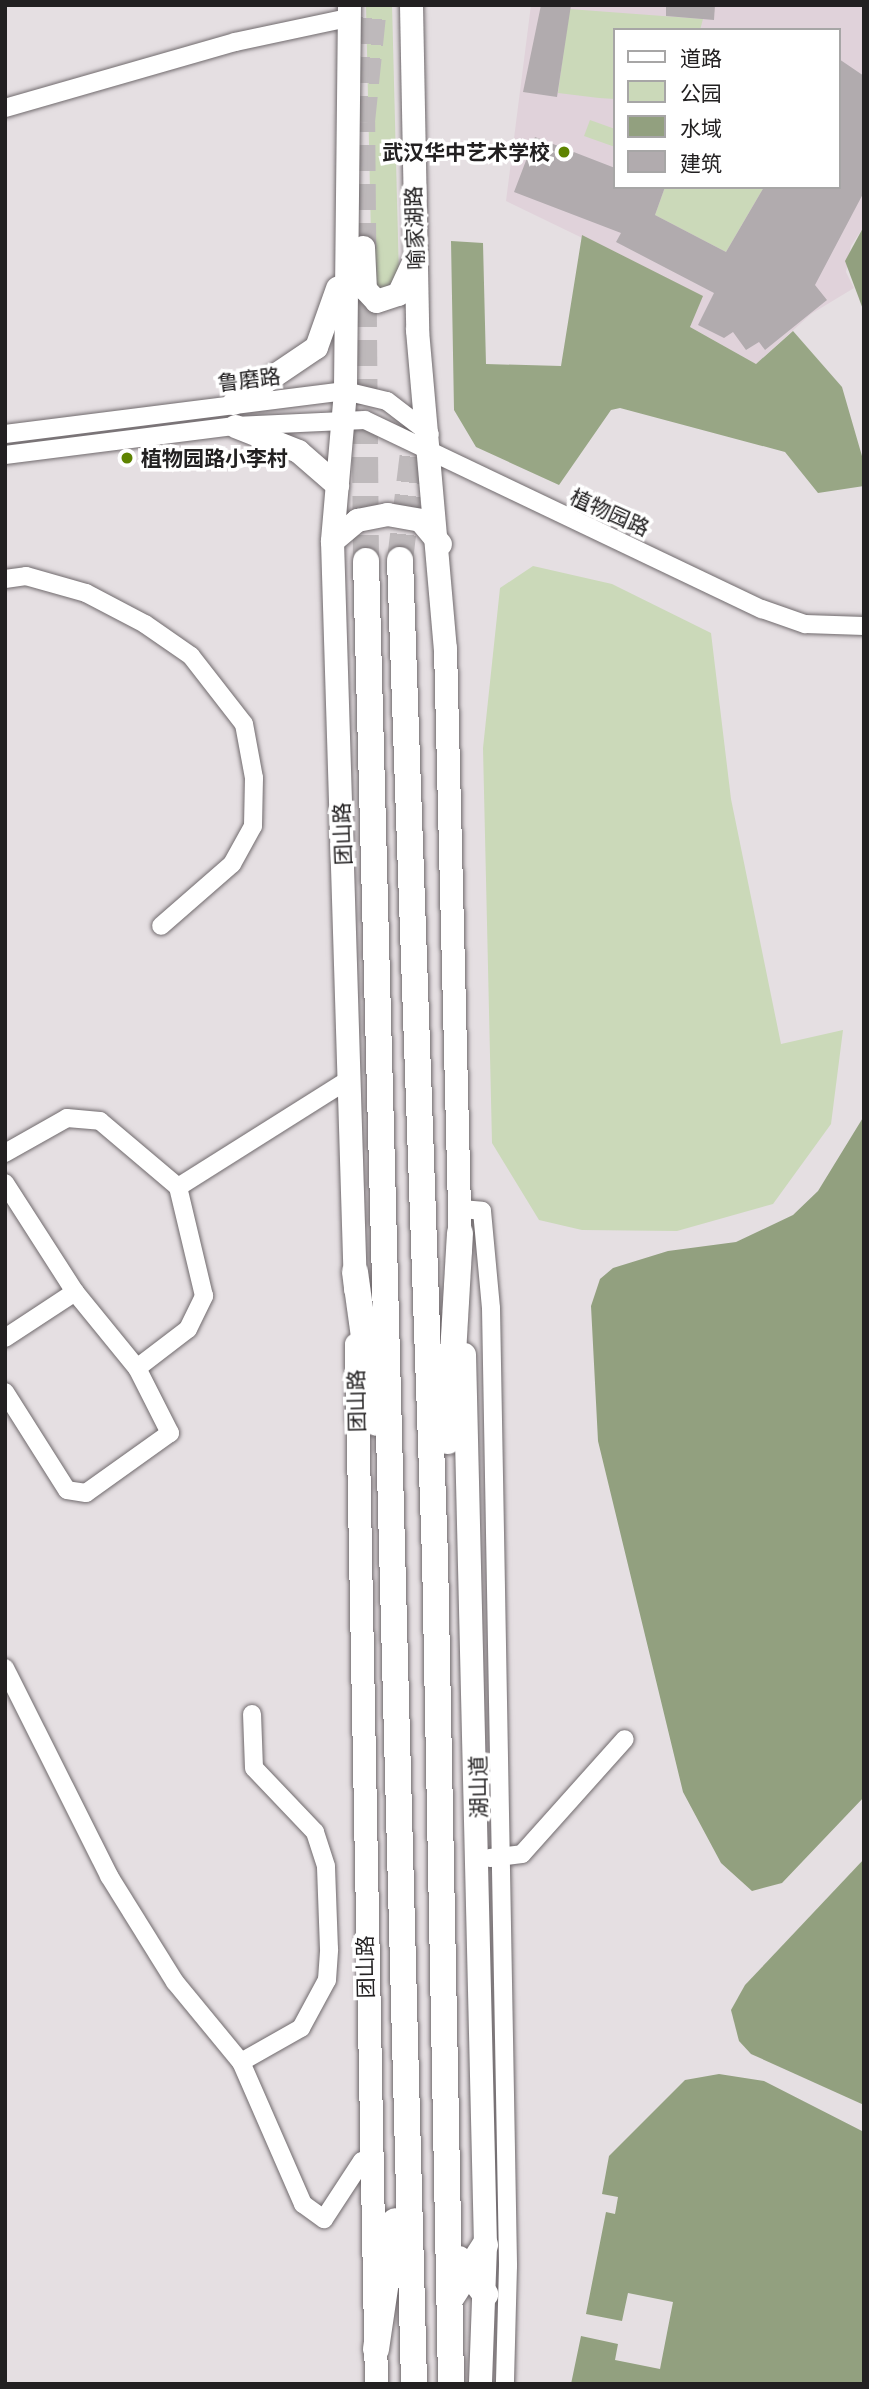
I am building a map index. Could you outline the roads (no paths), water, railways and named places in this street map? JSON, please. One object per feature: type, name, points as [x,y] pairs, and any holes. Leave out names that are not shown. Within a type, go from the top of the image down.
[{"type":"highway","points":[[400,560],[435,1556],[451,2249],[451,2384]]},
{"type":"highway","name":"团山路","points":[[366,561],[394,1548],[405,2154],[414,2384]]},
{"type":"highway","points":[[435,1556],[450,1538],[447,1370],[460,1221]]},
{"type":"highway","points":[[355,1272],[394,1548]]},
{"type":"highway","points":[[376,2349],[405,2154]]},
{"type":"highway","points":[[451,2298],[485,2245]]},
{"type":"highway","points":[[451,2249],[485,2294]]},
{"type":"main road","name":"喻家湖路","points":[[411,5],[414,254],[429,441]]},
{"type":"main road","points":[[344,418],[351,215],[349,12]]},
{"type":"main road","points":[[351,215],[362,228],[371,298],[383,302],[398,294],[414,254]]},
{"type":"main road","points":[[337,485],[298,452],[234,415],[301,361],[326,333],[337,290],[339,228],[351,215]]},
{"type":"main road","name":"团山路","points":[[344,418],[332,541],[351,1078],[368,2163],[376,2384]]},
{"type":"main road","points":[[429,441],[441,547],[460,1221],[490,1858],[485,2294],[480,2384]]},
{"type":"main road","points":[[332,541],[357,520],[387,514],[420,520],[441,547]]},
{"type":"street","points":[[5,108],[235,41],[349,12]]},
{"type":"street","name":"鲁磨路","points":[[5,455],[234,415],[345,391],[387,401],[429,441]]},
{"type":"street","name":"鲁磨路","points":[[5,433],[234,415],[344,418]]},
{"type":"street","name":"植物园路","points":[[344,418],[376,422],[429,441],[473,471],[762,609],[806,624],[864,626]]},
{"type":"street","points":[[5,579],[26,576],[86,593],[145,624],[191,656],[244,724],[254,778],[253,826],[232,864],[162,926]]},
{"type":"street","points":[[178,1186],[351,1078]]},
{"type":"street","points":[[5,1153],[67,1118],[100,1121],[178,1186],[204,1296],[188,1329],[136,1368]]},
{"type":"street","points":[[5,1183],[75,1292],[136,1368],[170,1433],[86,1493],[67,1490],[5,1392]]},
{"type":"street","name":"湖山道","points":[[460,1221],[482,1211],[491,1308],[490,1858],[505,2384]]},
{"type":"street","points":[[5,1338],[75,1292]]},
{"type":"street","points":[[5,1668],[109,1876],[175,1982],[222,2031],[241,2062],[303,2204],[324,2219],[362,2161],[368,2163]]},
{"type":"street","points":[[241,2062],[301,2028],[315,2010],[329,1949],[326,1866],[315,1832],[254,1768],[252,1714]]},
{"type":"street","points":[[490,1858],[522,1854],[625,1739]]},
{"type":"water","points":[[864,226],[864,312],[845,261]]},
{"type":"water","points":[[864,1116],[864,1797],[782,1883],[752,1891],[721,1863],[683,1792],[598,1441],[591,1306],[600,1279],[613,1268],[668,1251],[736,1242],[793,1215],[818,1191]]},
{"type":"water","points":[[864,1859],[864,2105],[751,2054],[739,2041],[731,2010],[745,1985]]},
{"type":"water","points":[[719,2074],[764,2081],[864,2132],[864,2384],[571,2384],[581,2336],[618,2344],[615,2360],[660,2369],[673,2302],[628,2293],[622,2321],[586,2314],[606,2212],[615,2214],[618,2197],[602,2194],[609,2156],[685,2080]]},
{"type":"tunnel","points":[[366,561],[362,122],[374,5]]},
{"type":"tunnel","points":[[400,560],[417,419]]},
{"type":"place","name":"武汉华中艺术学校","points":[[564,152]]},
{"type":"place","name":"植物园路小李村","points":[[127,458]]}]
